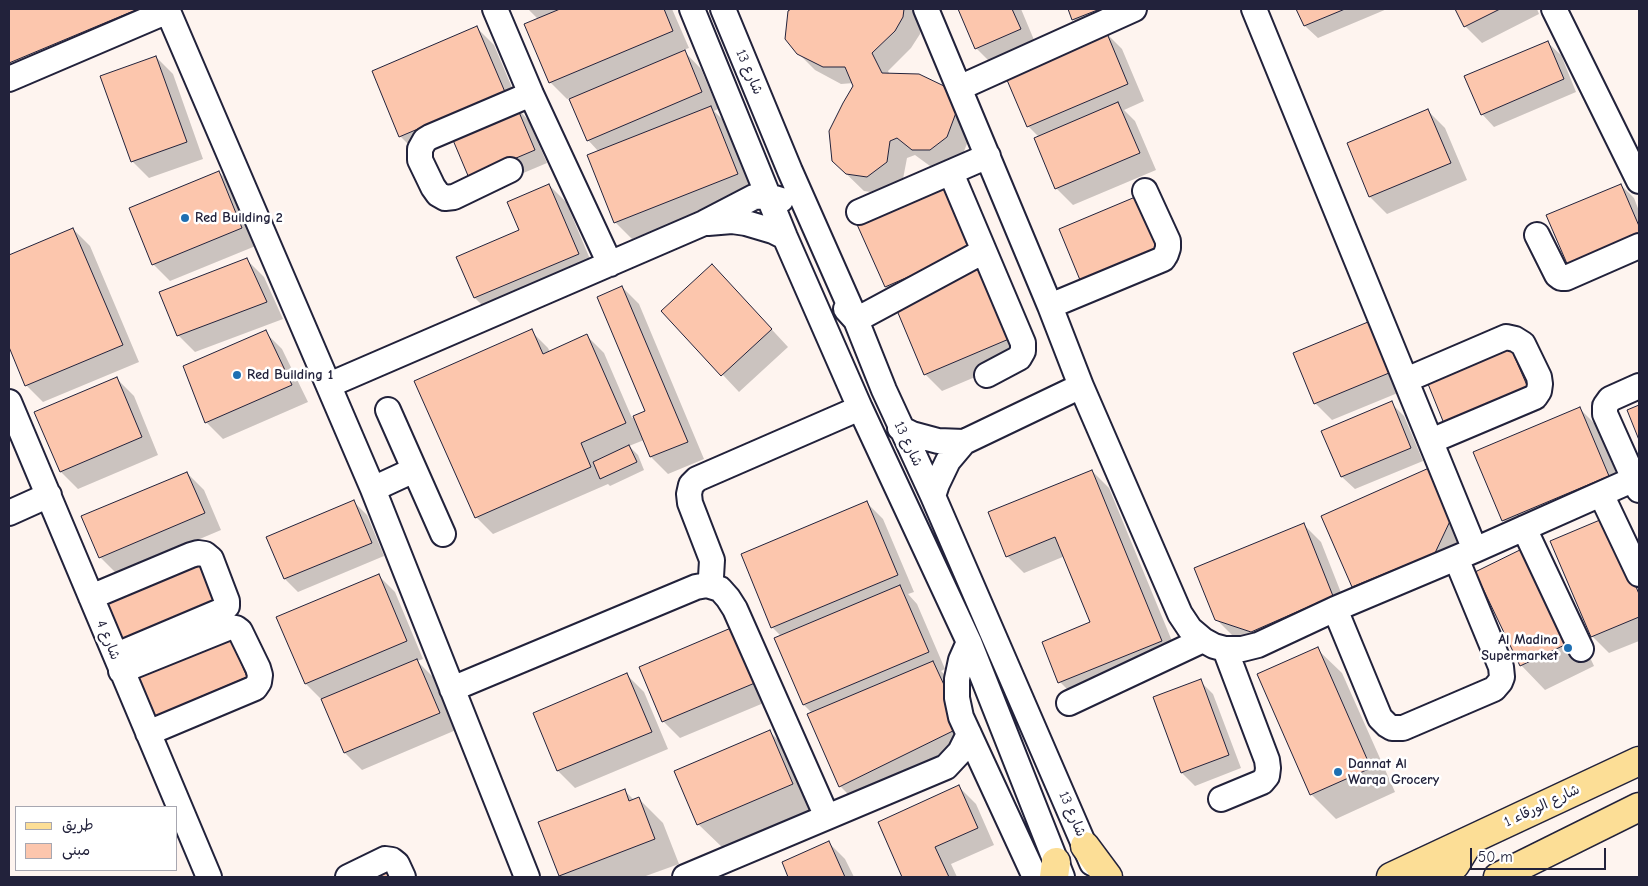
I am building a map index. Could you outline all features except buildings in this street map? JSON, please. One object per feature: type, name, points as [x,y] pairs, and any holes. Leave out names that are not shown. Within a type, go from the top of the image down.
[{"type":"main road","name":"شارع الورقاء 1","points":[[1391,877],[1639,761]]},
{"type":"main road","points":[[1498,877],[1639,807]]},
{"type":"main road","points":[[1440,877],[1455,865],[1469,840]]},
{"type":"main road","points":[[1085,846],[1108,877]]},
{"type":"street","points":[[495,9],[531,94],[610,264]]},
{"type":"street","name":"شارع 13","points":[[692,9],[785,237],[860,408],[969,642],[1052,874]]},
{"type":"street","name":"شارع 13","points":[[723,9],[900,428],[933,496],[1098,877]]},
{"type":"street","points":[[926,9],[1050,306],[1081,386],[1180,614],[1190,629],[1202,640],[1225,649],[1242,649],[1258,645],[1335,609],[1601,494],[1638,482],[1608,422],[1605,406],[1610,399],[1639,386]]},
{"type":"street","points":[[959,88],[1134,9]]},
{"type":"street","points":[[1254,9],[1431,441],[1501,668],[1502,677],[1500,682],[1494,689],[1421,720],[1392,728],[1383,722],[1335,609]]},
{"type":"street","points":[[1554,9],[1639,181]]},
{"type":"street","points":[[9,79],[167,10],[329,385],[527,877]]},
{"type":"street","points":[[510,170],[454,197],[445,198],[438,194],[433,187],[420,160],[420,149],[425,140],[531,94]]},
{"type":"street","points":[[859,212],[988,156]]},
{"type":"street","points":[[704,223],[729,201],[743,182],[754,160]]},
{"type":"street","points":[[951,173],[1024,343],[1023,351],[1019,358],[987,375]]},
{"type":"street","points":[[1050,306],[1162,259],[1166,254],[1168,241],[1146,191]]},
{"type":"street","points":[[329,385],[704,223],[747,199],[761,195],[782,201],[792,209],[833,293],[856,320],[984,251]]},
{"type":"street","points":[[704,223],[746,223],[773,231],[785,237]]},
{"type":"street","points":[[1537,235],[1557,275],[1566,278],[1639,246]]},
{"type":"street","points":[[1406,380],[1506,338],[1516,339],[1524,344],[1539,377],[1539,391],[1535,397],[1431,441]]},
{"type":"street","points":[[933,496],[936,484],[948,461],[964,442],[1081,386]]},
{"type":"street","name":"شارع 4","points":[[9,402],[209,877]]},
{"type":"street","points":[[707,585],[711,577],[712,560],[690,503],[689,494],[691,486],[697,479],[860,408]]},
{"type":"street","points":[[388,410],[442,534]]},
{"type":"street","points":[[900,428],[924,438],[938,441],[964,442]]},
{"type":"street","points":[[372,489],[414,470]]},
{"type":"street","points":[[1601,494],[1639,574]]},
{"type":"street","points":[[9,513],[49,496]]},
{"type":"street","points":[[1524,528],[1581,650]]},
{"type":"street","points":[[91,597],[198,553],[205,554],[211,559],[214,566],[227,601],[223,610],[118,663]]},
{"type":"street","points":[[452,689],[691,589],[707,585],[720,589],[735,609],[827,817]]},
{"type":"street","points":[[118,663],[230,627],[240,631],[247,644],[260,676],[256,688],[148,733]]},
{"type":"street","points":[[1069,703],[1202,640]]},
{"type":"street","points":[[969,642],[961,660],[957,679],[957,698],[961,717],[992,786],[1052,874]]},
{"type":"street","points":[[1221,799],[1262,782],[1267,776],[1268,768],[1268,760],[1225,649]]},
{"type":"street","points":[[685,877],[946,767],[960,752],[969,734]]},
{"type":"street","points":[[946,767],[975,774],[992,786]]},
{"type":"street","points":[[348,877],[385,859],[392,860],[397,864],[403,877]]},
{"type":"place","name":"Red Building 2","points":[[185,218]]},
{"type":"place","name":"Red Building 1","points":[[237,375]]},
{"type":"place","name":"Al Madina Supermarket","points":[[1568,648]]},
{"type":"place","name":"Dannat Al Warqa Grocery","points":[[1338,772]]}]
